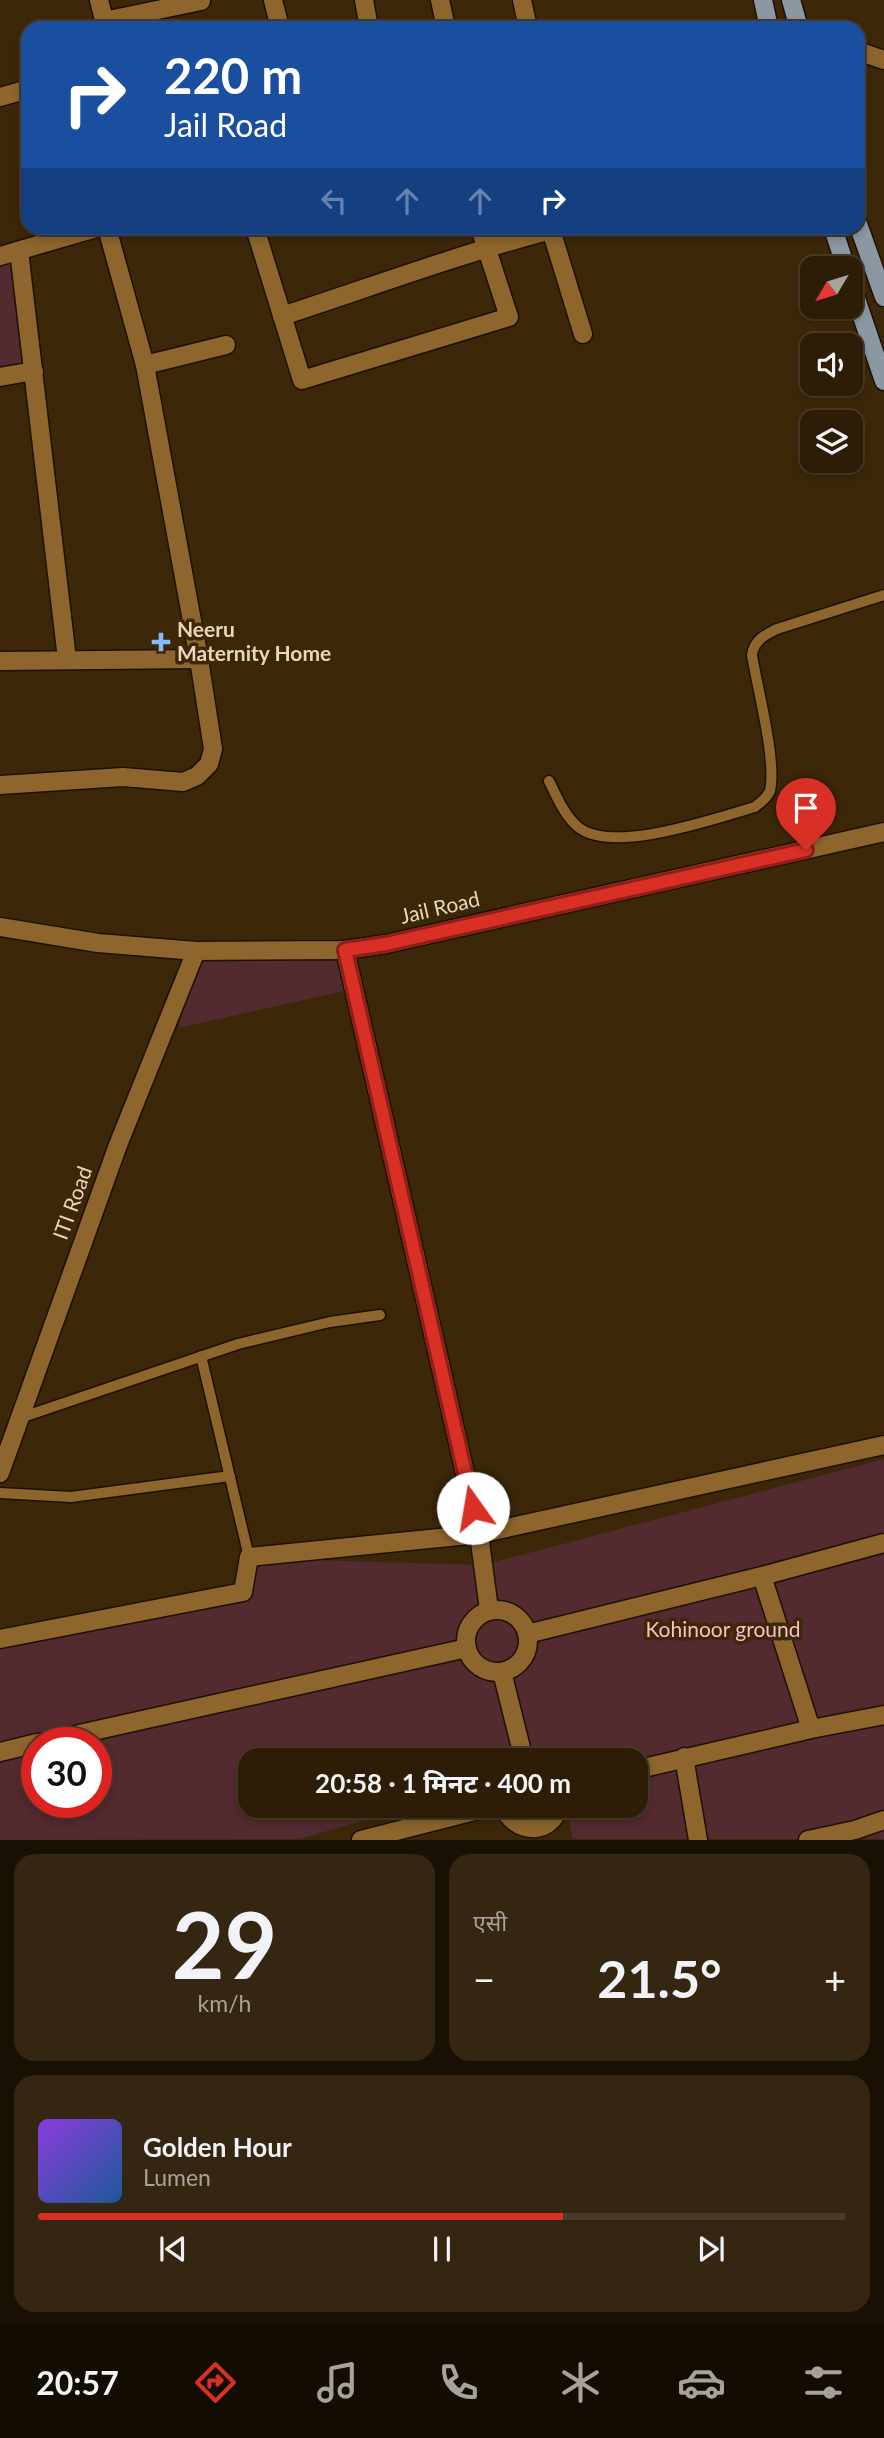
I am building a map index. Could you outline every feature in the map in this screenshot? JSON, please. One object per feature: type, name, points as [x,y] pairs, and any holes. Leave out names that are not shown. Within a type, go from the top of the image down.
[{"type":"main road","points":[[763,0],[768,21]]},
{"type":"main road","points":[[791,0],[797,21]]},
{"type":"main road","points":[[835,235],[842,256]]},
{"type":"main road","points":[[862,235],[884,297]]},
{"type":"main road","points":[[863,319],[884,381]]},
{"type":"street","points":[[99,0],[104,21]]},
{"type":"street","points":[[273,0],[278,21]]},
{"type":"street","points":[[364,0],[368,21]]},
{"type":"street","points":[[440,0],[444,21]]},
{"type":"street","points":[[522,0],[526,21]]},
{"type":"street","points":[[118,21],[201,1]]},
{"type":"street","points":[[865,53],[884,60]]},
{"type":"street","points":[[0,97],[21,91]]},
{"type":"street","points":[[0,256],[73,235]]},
{"type":"street","points":[[0,785],[123,777],[183,782],[197,775],[209,764],[213,749],[145,365],[109,235]]},
{"type":"street","points":[[257,235],[302,380],[509,317],[482,235]]},
{"type":"street","points":[[282,316],[486,247],[531,235]]},
{"type":"street","points":[[556,235],[583,334]]},
{"type":"street","points":[[19,251],[67,659]]},
{"type":"street","points":[[145,365],[226,345]]},
{"type":"street","points":[[0,377],[34,371]]},
{"type":"street","points":[[0,661],[199,659]]},
{"type":"street","name":"Jail Road","points":[[2,928],[98,943],[196,951],[345,950],[386,944],[884,832]]},
{"type":"street","points":[[345,950],[479,1534],[489,1610]]},
{"type":"street","name":"ITI Road","points":[[0,1473],[118,1145],[196,951]]},
{"type":"street","points":[[0,1639],[243,1592],[249,1557],[479,1534],[884,1445]]},
{"type":"street","points":[[527,1634],[884,1543]]},
{"type":"street","points":[[762,1576],[811,1729]]},
{"type":"street","points":[[489,1610],[502,1610],[513,1614],[522,1623],[527,1634],[528,1646],[523,1658],[515,1667],[502,1672],[491,1672],[480,1667],[471,1659],[467,1648],[466,1635],[470,1624],[478,1615],[489,1610]]},
{"type":"street","points":[[110,1727],[467,1648]]},
{"type":"street","points":[[502,1672],[521,1748]]},
{"type":"street","points":[[648,1767],[884,1715]]},
{"type":"street","points":[[0,1752],[21,1747]]},
{"type":"street","points":[[684,1757],[698,1839]]},
{"type":"street","points":[[361,1839],[446,1818]]},
{"type":"street","points":[[508,1818],[517,1825],[541,1833],[554,1818]]},
{"type":"street","points":[[808,1839],[884,1821]]},
{"type":"lane","points":[[549,781],[566,814],[579,828],[610,837],[668,832],[755,807],[766,798],[770,789],[770,761],[752,655],[753,646],[762,637],[777,629],[884,595]]},
{"type":"lane","points":[[20,1418],[238,1344],[317,1325],[380,1315]]},
{"type":"lane","points":[[201,1356],[249,1557]]},
{"type":"lane","points":[[0,1493],[71,1497],[230,1476]]},
{"type":"green space","points":[[13,257],[28,367],[0,372],[0,261]]},
{"type":"green space","points":[[344,958],[353,989],[178,1028],[198,961]]},
{"type":"green space","name":"Kohinoor ground","points":[[884,1459],[884,1839],[572,1839],[569,1818],[648,1818],[648,1748],[238,1748],[238,1818],[371,1818],[300,1839],[0,1840],[0,1639],[244,1593],[249,1558],[483,1565]]},
{"type":"place","name":"Neeru Maternity Home","points":[[161,642]]},
{"type":"route","points":[[473,1508],[345,950],[386,944],[806,850]]}]
